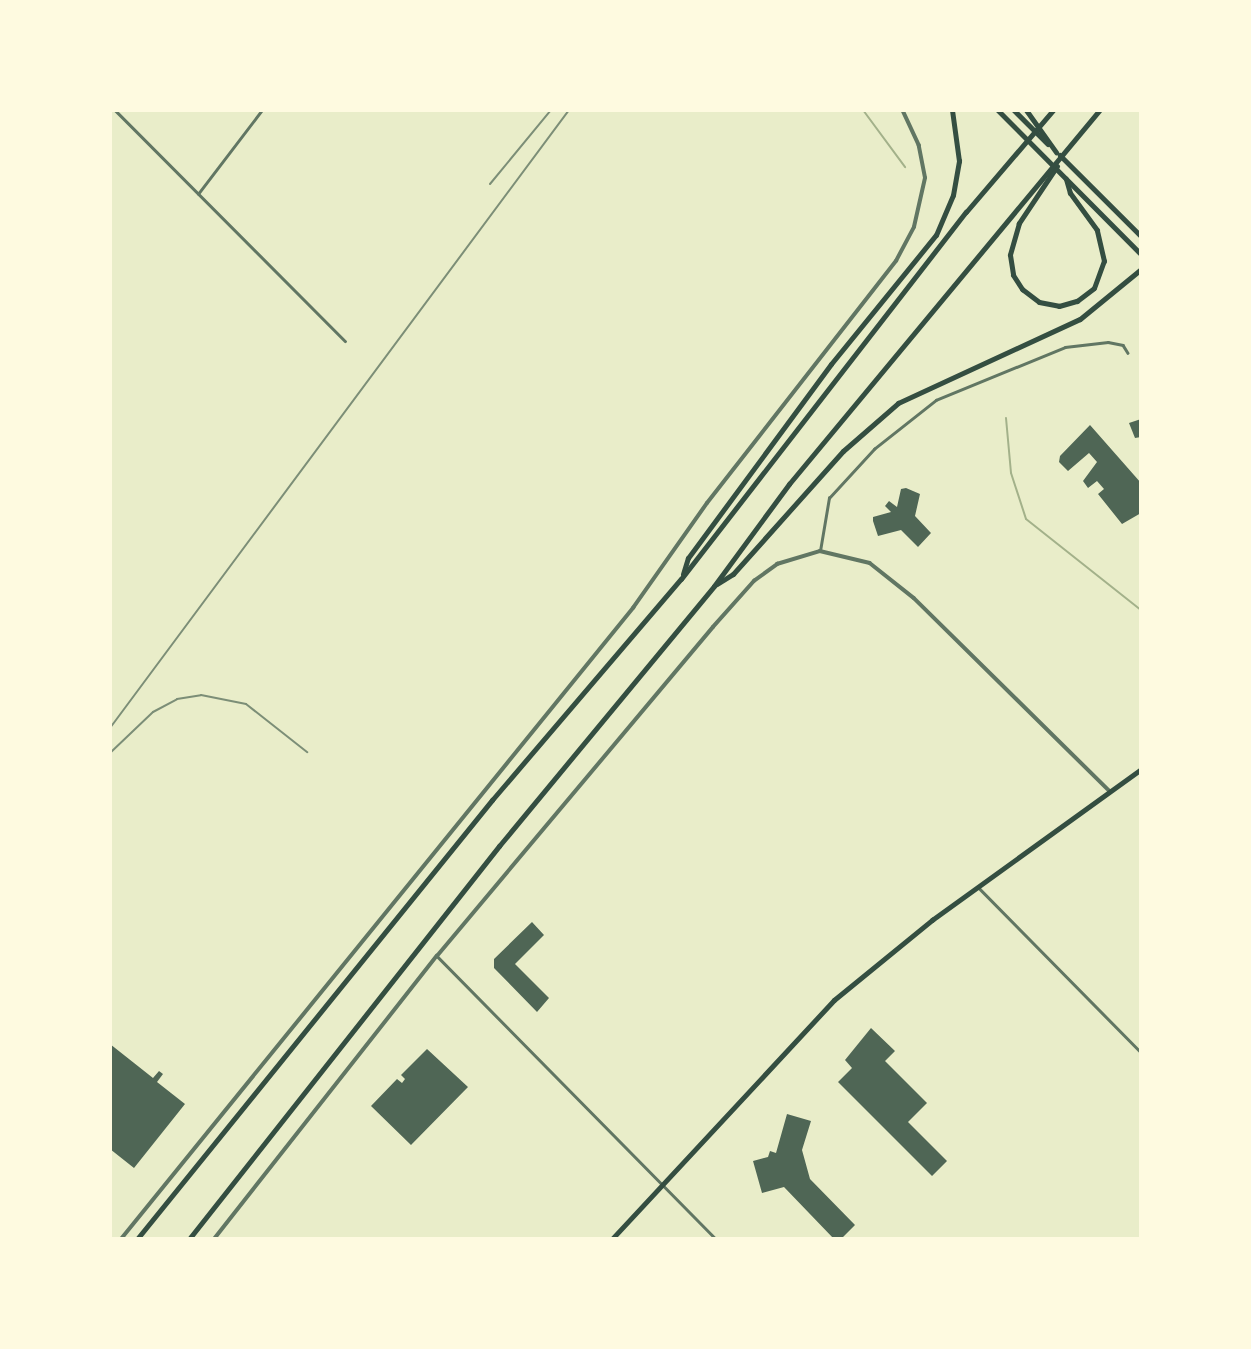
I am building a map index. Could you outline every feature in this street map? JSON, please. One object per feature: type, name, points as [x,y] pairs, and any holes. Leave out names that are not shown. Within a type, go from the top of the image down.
[{"type":"highway","points":[[681,579],[688,558],[831,364],[936,235],[953,195],[959,160],[952,110]]},
{"type":"highway","points":[[137,1239],[492,800],[681,579],[967,212],[1052,110]]},
{"type":"highway","points":[[189,1239],[506,838],[714,586],[789,484],[1099,110]]},
{"type":"highway","points":[[1027,113],[1056,152]]},
{"type":"highway","points":[[1060,159],[1050,181],[1019,223],[1010,255],[1022,289],[1039,302],[1059,306],[1077,301],[1094,288],[1104,261],[1097,230],[1070,193],[1066,179]]},
{"type":"highway","points":[[714,586],[733,574],[843,451],[898,403],[1080,319],[1141,269]]},
{"type":"main road","points":[[998,110],[1141,254]]},
{"type":"main road","points":[[1014,110],[1141,236]]},
{"type":"main road","points":[[612,1239],[835,1000],[979,888],[1141,769]]},
{"type":"street","points":[[115,110],[345,341]]},
{"type":"street","points":[[198,194],[262,110]]},
{"type":"street","points":[[121,1239],[633,608],[707,503],[897,261],[914,227],[925,178],[919,146],[902,110]]},
{"type":"street","points":[[820,551],[829,498],[874,449],[936,400],[1065,347],[1108,342],[1123,345],[1128,353]]},
{"type":"street","points":[[214,1239],[437,956],[739,597],[777,564],[820,551],[870,563],[894,582],[1110,791]]},
{"type":"street","points":[[979,888],[1141,1052]]},
{"type":"street","points":[[437,956],[716,1239]]},
{"type":"building","points":[[1141,419],[1141,437],[1135,438],[1129,423]]},
{"type":"building","points":[[1090,425],[1141,483],[1141,513],[1122,524],[1098,494],[1104,489],[1097,481],[1088,488],[1083,481],[1097,462],[1089,453],[1068,471],[1059,462],[1060,456]]},
{"type":"building","points":[[906,488],[920,494],[915,516],[931,533],[918,547],[901,530],[878,536],[873,521],[873,517],[891,512],[885,506],[889,501],[897,507],[901,489]]},
{"type":"building","points":[[532,922],[544,935],[515,964],[549,998],[537,1012],[494,968],[494,959]]},
{"type":"building","points":[[871,1028],[895,1051],[885,1061],[927,1103],[908,1122],[947,1161],[932,1176],[838,1082],[852,1068],[845,1060]]},
{"type":"building","points":[[110,1044],[153,1078],[159,1071],[163,1074],[157,1082],[185,1104],[134,1168],[110,1149]]},
{"type":"building","points":[[427,1049],[468,1087],[411,1145],[371,1106],[397,1079],[402,1083],[405,1079],[401,1075]]},
{"type":"building","points":[[787,1114],[811,1121],[802,1150],[810,1179],[855,1225],[841,1239],[834,1239],[784,1187],[762,1193],[753,1161],[768,1157],[770,1151],[776,1153]]},
{"type":"waterway","points":[[863,110],[905,167]]},
{"type":"waterway","points":[[1006,418],[1011,473],[1026,519],[1141,610]]},
{"type":"railway","points":[[490,184],[551,110]]},
{"type":"railway","points":[[110,728],[569,110]]},
{"type":"railway","points":[[110,753],[153,712],[177,699],[201,695],[246,704],[307,752]]}]
